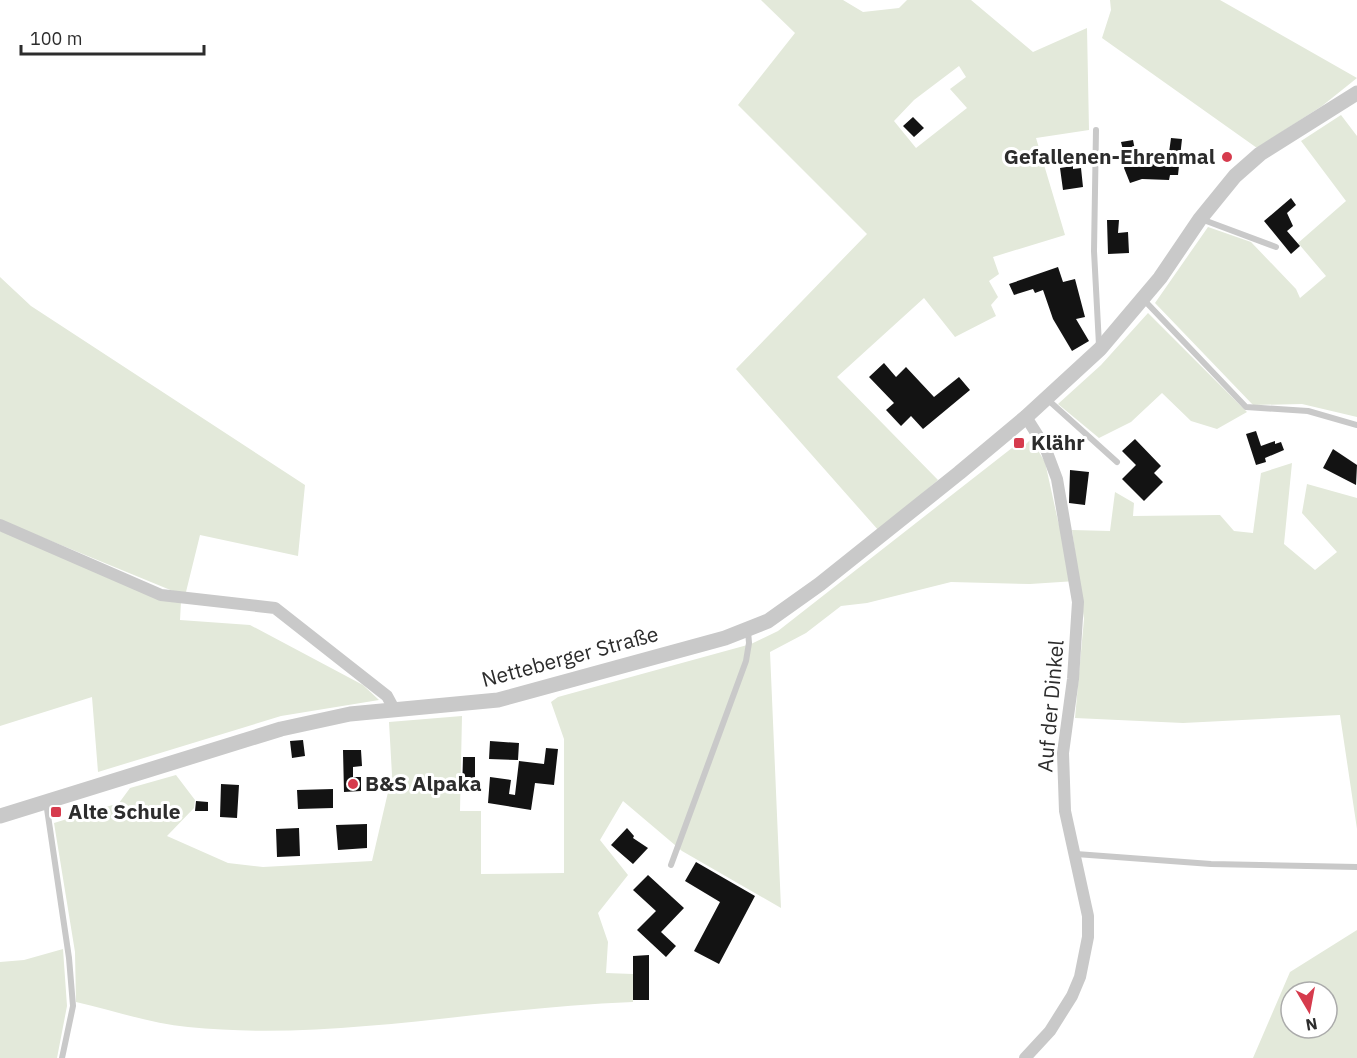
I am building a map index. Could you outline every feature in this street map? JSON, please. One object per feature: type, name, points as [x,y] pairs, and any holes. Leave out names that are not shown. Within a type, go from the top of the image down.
[{"type":"street","name":"Netteberger Straße","points":[[0,816],[281,729],[331,718],[394,709],[481,703],[529,693],[748,630],[768,621],[820,584],[1026,417],[1100,349],[1143,300],[1200,219],[1235,176],[1260,154],[1357,93]]},
{"type":"street","name":"Auf der Dinkel","points":[[1025,1058],[1050,1031],[1072,996],[1080,977],[1088,937],[1088,916],[1065,811],[1063,753],[1073,679],[1078,602],[1064,516],[1052,461],[1026,417]]},
{"type":"street","points":[[0,525],[161,595],[275,608],[387,696],[394,709]]},
{"type":"lane","points":[[1096,130],[1094,251],[1100,349]]},
{"type":"lane","points":[[1200,219],[1276,248]]},
{"type":"lane","points":[[1143,300],[1246,407],[1308,411],[1357,425]]},
{"type":"lane","points":[[1047,398],[1117,462]]},
{"type":"lane","points":[[671,865],[746,660],[749,643],[748,630]]},
{"type":"lane","points":[[46,802],[69,958],[73,1006],[62,1058]]},
{"type":"lane","points":[[1076,854],[1211,864],[1357,867]]},
{"type":"green space","points":[[761,0],[843,0],[863,12],[899,8],[907,0],[971,0],[1033,52],[1087,28],[1089,130],[1036,138],[1065,235],[993,257],[999,274],[989,281],[998,297],[991,305],[996,316],[955,337],[924,298],[837,377],[938,480],[879,531],[736,369],[867,234],[738,105],[795,33]],"holes":[[[959,66],[966,77],[950,89],[967,108],[916,148],[894,121],[914,100]]]},
{"type":"green space","points":[[1110,0],[1220,0],[1357,78],[1322,106],[1257,148],[1102,38],[1111,10]]},
{"type":"green space","points":[[1341,115],[1357,136],[1357,417],[1302,404],[1253,405],[1155,303],[1208,227],[1251,242],[1296,289],[1300,298],[1326,276],[1298,243],[1346,201],[1301,141]]},
{"type":"green space","points":[[0,277],[31,306],[305,485],[298,556],[200,535],[185,596],[0,520]]},
{"type":"green space","points":[[1148,313],[1247,412],[1217,429],[1191,421],[1162,393],[1131,422],[1099,438],[1058,404],[1101,365]]},
{"type":"green space","points":[[1031,439],[1045,462],[1058,521],[1076,581],[1030,584],[951,582],[867,603],[841,606],[806,633],[770,652],[781,908],[682,851],[623,801],[600,840],[628,875],[598,913],[608,942],[606,973],[633,974],[633,1002],[577,1005],[355,1027],[244,1030],[174,1025],[76,1002],[75,952],[54,823],[119,803],[130,788],[176,775],[195,800],[194,808],[167,836],[228,863],[263,867],[372,861],[392,775],[389,722],[462,716],[460,811],[481,811],[481,874],[564,873],[564,739],[551,702],[558,697],[751,644],[778,631],[1022,440],[1026,444]]},
{"type":"green space","points":[[1292,463],[1284,544],[1315,570],[1337,552],[1302,513],[1307,484],[1357,498],[1357,829],[1340,715],[1183,723],[1075,718],[1084,619],[1072,530],[1110,531],[1115,492],[1134,503],[1133,516],[1220,515],[1234,531],[1253,533],[1261,473]]},
{"type":"green space","points":[[0,531],[181,601],[180,620],[250,625],[363,685],[379,700],[281,716],[98,772],[92,697],[0,726]]},
{"type":"green space","points":[[1357,930],[1357,1058],[1253,1058],[1279,998],[1279,1040],[1339,1040],[1339,980],[1287,980],[1290,972]]},
{"type":"green space","points":[[63,949],[67,1006],[57,1058],[0,1058],[0,962],[24,960]]},
{"type":"building","points":[[913,117],[924,128],[914,137],[903,126]]},
{"type":"building","points":[[1171,138],[1182,139],[1178,175],[1170,175],[1169,180],[1142,179],[1130,183],[1124,168],[1126,161],[1122,162],[1119,155],[1124,154],[1121,142],[1133,140],[1137,160],[1168,160]]},
{"type":"building","points":[[1073,166],[1073,169],[1081,168],[1083,187],[1063,190],[1060,168]]},
{"type":"building","points":[[1291,198],[1296,205],[1287,213],[1293,226],[1287,231],[1300,246],[1291,254],[1264,221]]},
{"type":"building","points":[[1107,220],[1119,220],[1118,233],[1128,232],[1129,253],[1108,254]]},
{"type":"building","points":[[1058,267],[1063,282],[1075,279],[1085,317],[1076,319],[1089,341],[1072,351],[1053,319],[1043,290],[1035,293],[1033,289],[1014,295],[1009,284]]},
{"type":"building","points":[[884,363],[896,377],[906,367],[934,397],[959,377],[970,390],[923,429],[911,416],[901,426],[886,410],[894,403],[869,377]]},
{"type":"building","points":[[1256,431],[1261,446],[1275,441],[1275,444],[1281,442],[1284,450],[1265,458],[1266,462],[1256,465],[1246,434]]},
{"type":"building","points":[[1135,439],[1161,466],[1154,473],[1163,482],[1144,501],[1122,479],[1136,465],[1122,451]]},
{"type":"building","points":[[1333,449],[1357,465],[1356,485],[1323,468]]},
{"type":"building","points":[[1070,470],[1089,472],[1085,505],[1069,503]]},
{"type":"building","points":[[303,740],[305,756],[292,758],[290,741]]},
{"type":"building","points":[[490,741],[519,743],[518,760],[489,759]]},
{"type":"building","points":[[546,748],[558,749],[554,785],[535,783],[531,810],[488,803],[490,777],[511,780],[509,794],[515,795],[519,761],[544,764]]},
{"type":"building","points":[[343,750],[361,750],[362,766],[353,767],[353,777],[361,777],[361,791],[344,792]]},
{"type":"building","points":[[463,757],[475,757],[475,793],[462,792]]},
{"type":"building","points":[[221,784],[239,785],[237,818],[220,817]]},
{"type":"building","points":[[333,789],[333,808],[298,809],[297,790]]},
{"type":"building","points":[[196,801],[208,802],[208,811],[195,811]]},
{"type":"building","points":[[367,824],[367,848],[338,850],[336,825]]},
{"type":"building","points":[[299,828],[300,856],[277,857],[276,829]]},
{"type":"building","points":[[627,828],[634,836],[633,838],[648,848],[633,864],[611,845]]},
{"type":"building","points":[[696,862],[755,896],[719,964],[694,951],[720,902],[685,881]]},
{"type":"building","points":[[648,875],[684,908],[661,932],[676,946],[666,957],[637,930],[656,911],[633,890]]},
{"type":"building","points":[[649,955],[649,1000],[633,1000],[633,956]]},
{"type":"place","name":"Gefallenen-Ehrenmal","points":[[1227,157]]},
{"type":"place","name":"Klähr","points":[[1019,443]]},
{"type":"place","name":"B&S Alpaka","points":[[353,784]]},
{"type":"place","name":"Alte Schule","points":[[56,812]]}]
